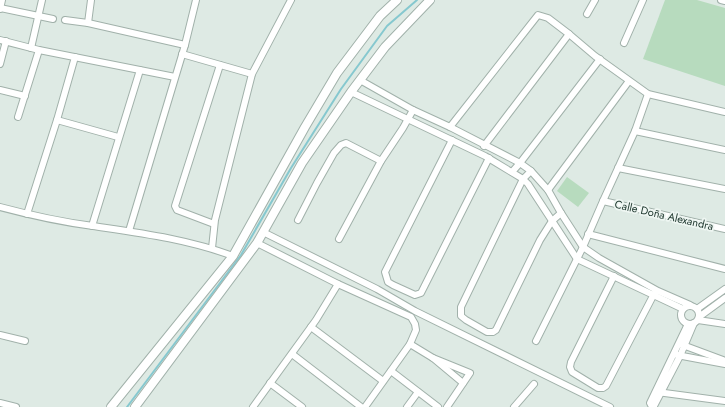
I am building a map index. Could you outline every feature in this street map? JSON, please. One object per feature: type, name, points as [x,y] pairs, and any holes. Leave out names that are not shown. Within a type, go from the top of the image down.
[{"type":"street","points":[[2,0],[0,8],[53,19]]},
{"type":"street","points":[[31,48],[42,0]]},
{"type":"street","points":[[88,23],[91,0]]},
{"type":"street","points":[[129,231],[185,45],[196,0]]},
{"type":"street","points":[[212,248],[214,224],[252,74],[291,0]]},
{"type":"street","points":[[111,407],[233,256],[305,127],[338,73],[380,16],[397,0]]},
{"type":"street","points":[[135,407],[257,243],[302,163],[351,92],[385,47],[430,0]]},
{"type":"street","points":[[587,14],[595,0]]},
{"type":"street","points":[[624,43],[643,0]]},
{"type":"street","points":[[721,0],[725,1]]},
{"type":"street","points":[[450,127],[538,15],[548,18],[648,94],[725,112]]},
{"type":"street","points":[[65,20],[88,23],[185,45]]},
{"type":"street","points":[[452,140],[385,272],[388,282],[415,295],[421,293],[487,157],[486,147],[569,34]]},
{"type":"street","points":[[0,64],[3,41],[39,50],[175,77]]},
{"type":"street","points":[[18,117],[39,50]]},
{"type":"street","points":[[182,54],[252,74]]},
{"type":"street","points":[[27,214],[57,120],[75,57]]},
{"type":"street","points":[[512,172],[600,59]]},
{"type":"street","points":[[214,224],[177,210],[175,206],[220,65]]},
{"type":"street","points":[[92,226],[118,137],[140,70]]},
{"type":"street","points":[[360,80],[413,110],[520,163],[531,171],[548,190],[561,213],[584,247],[599,258],[651,287],[697,309]]},
{"type":"street","points":[[548,190],[629,81]]},
{"type":"street","points":[[0,90],[24,96]]},
{"type":"street","points":[[351,92],[487,157],[523,179],[528,184],[577,259],[683,309]]},
{"type":"street","points":[[536,341],[584,247],[588,234],[635,131],[648,94]]},
{"type":"street","points":[[340,239],[381,161],[413,110]]},
{"type":"street","points":[[57,120],[118,137]]},
{"type":"street","points":[[635,131],[725,150]]},
{"type":"street","points":[[298,220],[317,183],[341,145],[346,143],[381,161]]},
{"type":"street","points":[[618,168],[725,190]]},
{"type":"street","points":[[531,171],[523,179],[461,307],[460,312],[463,318],[487,332],[496,330],[540,240],[552,221],[561,213]]},
{"type":"street","name":"Calle Doña Alexandra","points":[[603,201],[725,229]]},
{"type":"street","points":[[0,207],[27,214],[92,226],[164,237],[212,248],[233,256]]},
{"type":"street","points":[[264,232],[377,289],[415,311],[610,407]]},
{"type":"street","points":[[588,234],[725,269]]},
{"type":"street","points":[[257,243],[338,284],[411,317],[416,330],[410,344],[365,407]]},
{"type":"street","points":[[614,276],[571,362],[570,367],[572,372],[598,388],[603,388],[606,386],[654,294]]},
{"type":"street","points":[[253,407],[311,327],[338,284]]},
{"type":"street","points":[[725,289],[697,309],[695,321],[681,345],[658,392],[725,401]]},
{"type":"street","points":[[695,321],[725,298]]},
{"type":"street","points":[[690,305],[683,309],[681,317],[684,321],[725,324]]},
{"type":"street","points":[[311,327],[383,381]]},
{"type":"street","points":[[0,335],[26,341]]},
{"type":"street","points":[[410,344],[433,358],[463,383]]},
{"type":"street","points":[[681,345],[725,362]]},
{"type":"street","points":[[292,354],[361,407]]},
{"type":"street","points":[[677,355],[725,362]]},
{"type":"street","points":[[433,358],[472,372],[446,407]]},
{"type":"street","points":[[391,371],[438,407]]},
{"type":"street","points":[[270,384],[302,407]]},
{"type":"street","points":[[517,406],[534,384]]},
{"type":"street","points":[[407,407],[418,392]]},
{"type":"street","points":[[0,403],[16,407]]},
{"type":"green space","points":[[665,0],[697,0],[725,8],[725,86],[643,59]]},
{"type":"green space","points":[[567,177],[589,193],[578,207],[557,191]]},
{"type":"waterway","points":[[127,407],[241,255],[291,168],[341,89],[387,26],[417,0]]}]
